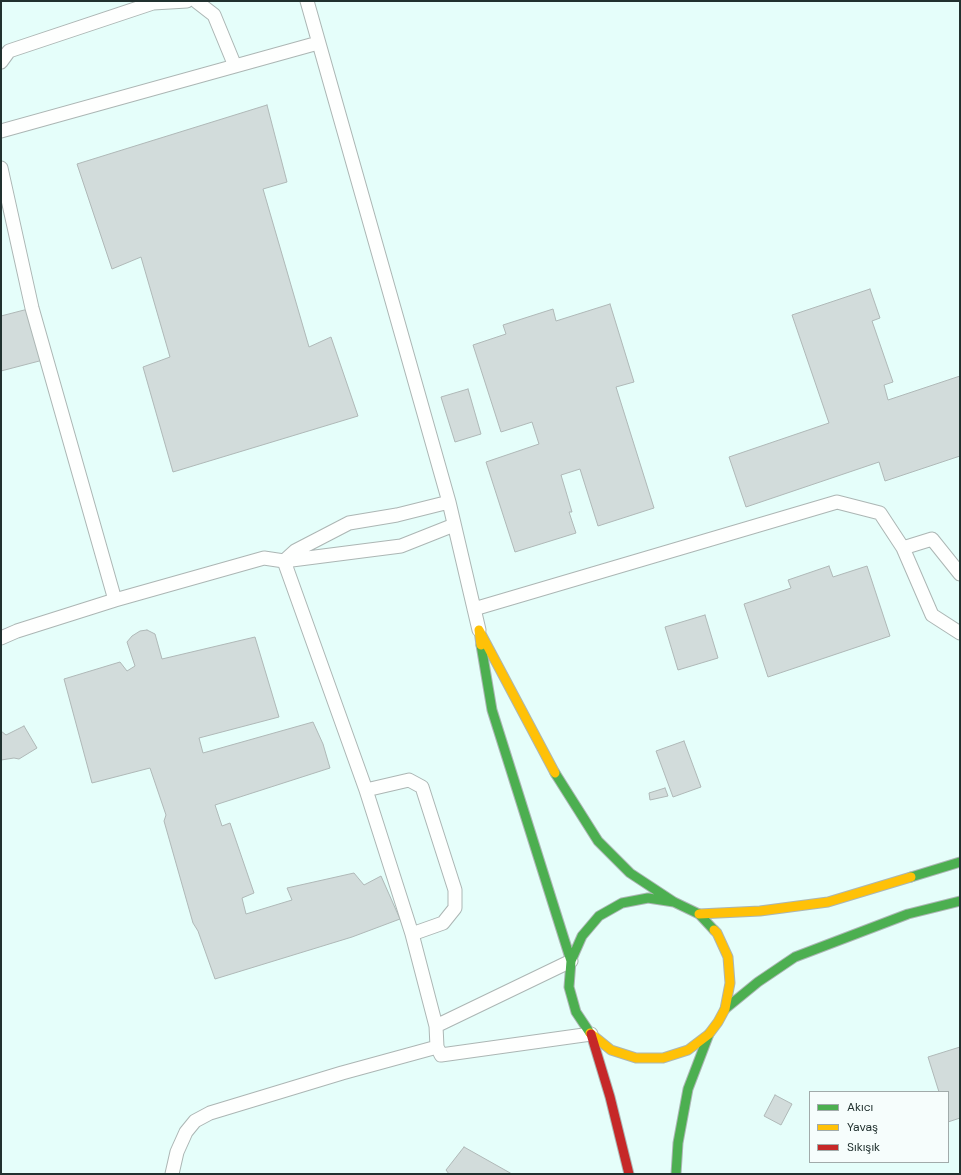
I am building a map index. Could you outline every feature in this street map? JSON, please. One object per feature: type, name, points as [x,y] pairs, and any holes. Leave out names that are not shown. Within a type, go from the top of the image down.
[{"type":"street","points":[[479,630],[548,762],[598,841],[630,873],[674,902],[698,914],[717,933],[728,957],[730,983],[725,1009],[718,1022],[708,1034],[688,1050],[663,1058],[636,1058],[611,1050],[590,1034]]},
{"type":"street","points":[[479,630],[492,710],[561,931],[572,960]]},
{"type":"street","points":[[698,914],[760,911],[828,902],[960,862]]},
{"type":"street","points":[[629,1174],[610,1097],[590,1034],[576,1012],[569,986],[572,960],[582,936],[599,916],[622,903],[648,898],[674,902]]},
{"type":"street","points":[[725,1009],[758,982],[795,958],[908,914],[960,901]]},
{"type":"street","points":[[676,1174],[678,1143],[688,1089],[708,1034]]},
{"type":"lane","points":[[1,62],[9,51],[153,3],[187,1]]},
{"type":"lane","points":[[196,1],[214,15],[235,66]]},
{"type":"lane","points":[[306,1],[448,502],[479,630]]},
{"type":"lane","points":[[1,131],[318,43]]},
{"type":"lane","points":[[1,168],[32,308],[115,600]]},
{"type":"lane","points":[[284,561],[295,551],[348,523],[397,515],[448,502]]},
{"type":"lane","points":[[474,609],[837,502],[880,513],[903,548],[932,615],[960,633]]},
{"type":"lane","points":[[1,638],[115,600],[264,558],[284,561],[401,546],[454,525]]},
{"type":"lane","points":[[903,548],[932,539],[960,574]]},
{"type":"lane","points":[[284,561],[366,790],[412,934],[436,1026],[437,1047],[441,1056],[590,1034]]},
{"type":"lane","points":[[366,790],[409,780],[422,786],[455,890],[455,908],[443,923],[412,934]]},
{"type":"lane","points":[[436,1026],[572,960]]},
{"type":"lane","points":[[172,1174],[178,1152],[186,1132],[195,1121],[210,1113],[342,1073],[437,1047]]},
{"type":"shaded area","points":[[1,1],[960,1],[960,1174],[1,1174]]},
{"type":"building","points":[[267,105],[287,182],[263,189],[309,347],[331,337],[358,416],[173,472],[143,367],[170,357],[141,257],[112,269],[77,164]]},
{"type":"building","points":[[870,289],[880,318],[872,321],[893,382],[884,385],[888,400],[960,376],[960,456],[885,481],[879,462],[746,507],[729,457],[829,423],[792,315]]},
{"type":"building","points":[[610,304],[634,382],[616,387],[654,508],[598,526],[580,469],[561,475],[572,512],[569,512],[576,533],[515,552],[486,462],[539,444],[532,422],[501,432],[473,345],[506,334],[503,325],[553,309],[556,321]]},
{"type":"building","points":[[32,308],[47,359],[1,371],[1,316]]},
{"type":"building","points":[[468,389],[481,434],[455,442],[441,397]]},
{"type":"building","points":[[829,566],[833,577],[867,566],[890,636],[768,677],[744,604],[791,588],[788,580]]},
{"type":"building","points":[[705,615],[718,658],[678,670],[665,627]]},
{"type":"building","points":[[147,630],[155,634],[162,659],[255,637],[279,717],[199,738],[203,753],[313,722],[323,744],[330,768],[215,805],[222,826],[230,823],[254,893],[242,898],[246,914],[292,900],[287,888],[354,873],[364,885],[381,876],[400,919],[352,937],[215,979],[198,931],[193,923],[164,821],[166,815],[150,768],[92,783],[64,679],[120,662],[127,671],[135,666],[127,642],[132,636],[140,631]]},
{"type":"building","points":[[24,726],[37,748],[19,759],[14,758],[1,760],[1,731],[6,735]]},
{"type":"building","points":[[684,741],[701,787],[673,797],[656,751]]},
{"type":"building","points":[[665,788],[668,796],[650,800],[649,793]]},
{"type":"building","points":[[960,1047],[960,1118],[949,1122],[949,1091],[939,1091],[928,1057]]},
{"type":"building","points":[[775,1095],[792,1104],[781,1125],[764,1116]]},
{"type":"building","points":[[464,1147],[512,1174],[449,1174],[446,1170]]},
{"type":"traffic: fast","points":[[481,645],[492,710],[571,961]]},
{"type":"traffic: fast","points":[[555,773],[598,841],[630,873],[674,902],[699,914],[714,930]]},
{"type":"traffic: fast","points":[[911,877],[960,862]]},
{"type":"traffic: fast","points":[[590,1033],[576,1012],[569,987],[571,961],[582,936],[599,916],[622,903],[648,898],[674,902]]},
{"type":"traffic: fast","points":[[725,1009],[758,982],[795,957],[908,914],[960,901]]},
{"type":"traffic: fast","points":[[676,1174],[678,1143],[688,1089],[709,1034]]},
{"type":"traffic: slow","points":[[481,645],[479,630],[555,773]]},
{"type":"traffic: slow","points":[[699,914],[760,911],[828,902],[911,877]]},
{"type":"traffic: slow","points":[[590,1033],[611,1050],[636,1058],[663,1058],[688,1050],[709,1034],[725,1009],[730,983],[728,957],[717,933],[714,930]]},
{"type":"traffic: jam","points":[[591,1034],[610,1097],[629,1174]]}]
